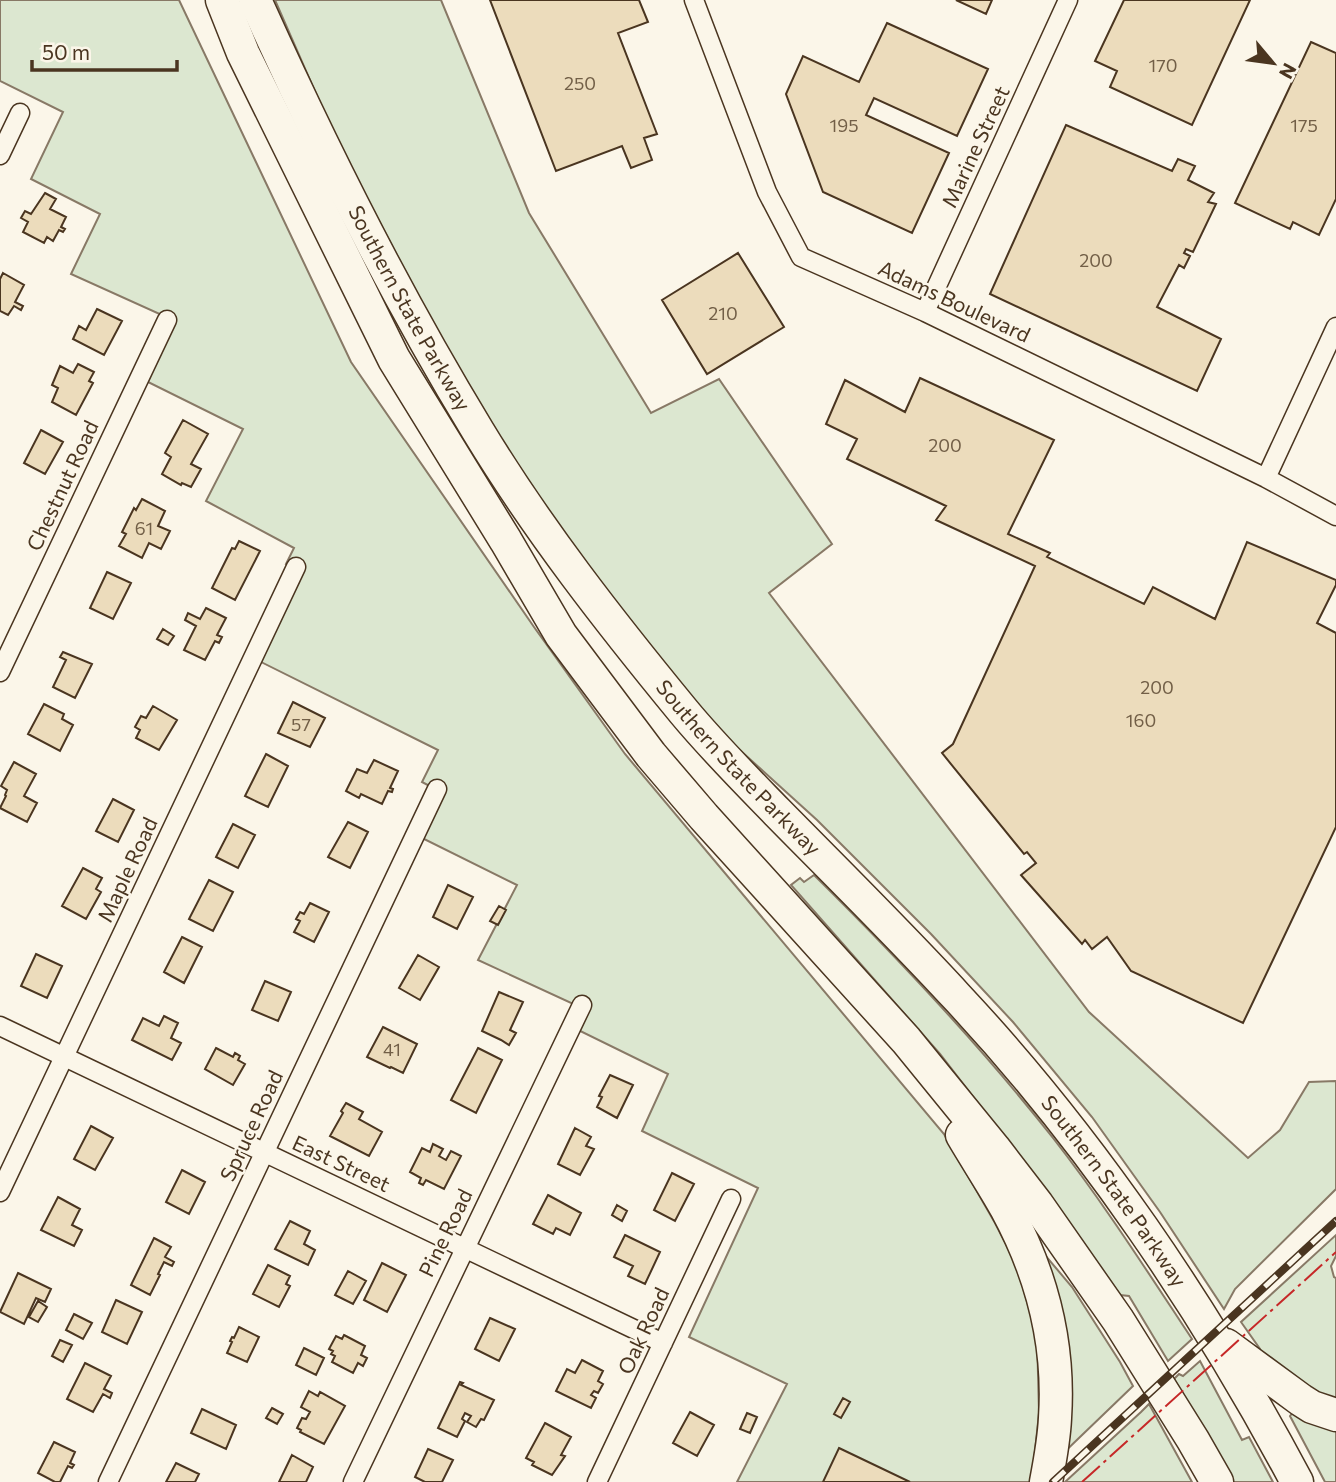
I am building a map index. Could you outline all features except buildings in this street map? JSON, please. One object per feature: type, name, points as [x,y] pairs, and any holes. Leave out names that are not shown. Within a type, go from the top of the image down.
[{"type":"highway","name":"Southern State Parkway","points":[[222,0],[243,53],[394,359],[561,635],[651,755],[906,1040],[994,1148],[1078,1261],[1148,1366],[1217,1482]]},
{"type":"highway","name":"Southern State Parkway","points":[[255,0],[337,173],[407,308],[479,433],[558,550],[688,717],[735,769],[957,996],[1049,1103],[1135,1219],[1214,1336],[1297,1482]]},
{"type":"highway","points":[[906,1040],[1006,1207],[1043,1293],[1052,1338],[1056,1392],[1053,1442],[1046,1482]]},
{"type":"highway","points":[[1214,1336],[1301,1400],[1312,1407],[1336,1415]]},
{"type":"street","name":"Adams Boulevard","points":[[694,0],[767,192],[800,257],[925,312],[1266,478],[1336,516]]},
{"type":"street","name":"Marine Street","points":[[925,312],[1068,0]]},
{"type":"street","points":[[0,155],[20,113]]},
{"type":"street","name":"Chestnut Road","points":[[0,672],[167,320]]},
{"type":"street","points":[[1266,478],[1336,327]]},
{"type":"street","name":"Maple Road","points":[[0,1192],[296,567]]},
{"type":"street","name":"Spruce Road","points":[[108,1482],[437,789]]},
{"type":"street","name":"Pine Road","points":[[353,1482],[582,1005]]},
{"type":"street","name":"East Street","points":[[0,1026],[663,1343]]},
{"type":"street","name":"Oak Road","points":[[597,1482],[731,1199]]},
{"type":"green space","points":[[0,0],[179,0],[351,362],[625,754],[944,1134],[1016,1264],[1037,1335],[1039,1413],[1032,1479],[1029,1482],[737,1482],[787,1384],[689,1337],[758,1188],[642,1131],[668,1074],[572,1027],[580,1007],[478,960],[517,885],[420,837],[439,791],[422,782],[438,750],[253,658],[295,568],[286,564],[294,548],[206,501],[243,429],[146,381],[173,320],[71,274],[100,214],[31,179],[63,112],[0,81]]},
{"type":"green space","points":[[275,0],[441,0],[529,213],[651,413],[719,379],[832,544],[769,593],[1089,1012],[1248,1158],[1280,1130],[1309,1082],[1336,1081],[1336,1189],[1235,1289],[1224,1309],[1160,1212],[1092,1117],[1013,1022],[931,934],[817,820],[720,732],[579,558],[520,472],[437,332],[334,135]]},
{"type":"green space","points":[[814,875],[967,1036],[1025,1103],[1089,1187],[1192,1339],[1168,1361],[1129,1296],[1120,1295],[1029,1169],[940,1054],[791,885],[800,878],[804,882]]},
{"type":"green space","points":[[1336,1235],[1336,1256],[1331,1266],[1336,1278],[1336,1403],[1262,1363],[1260,1349],[1241,1322]]},
{"type":"green space","points":[[1039,1248],[1072,1287],[1133,1386],[1054,1462]]},
{"type":"green space","points":[[1200,1361],[1242,1440],[1249,1437],[1273,1482],[1231,1482],[1174,1379],[1179,1374],[1183,1376]]},
{"type":"green space","points":[[1149,1404],[1192,1482],[1065,1482],[1141,1412]]},
{"type":"green space","points":[[1294,1411],[1336,1423],[1336,1482],[1325,1482],[1290,1416]]},
{"type":"railway","points":[[1053,1482],[1336,1221]]},
{"type":"power","points":[[1082,1482],[1336,1252]]}]
